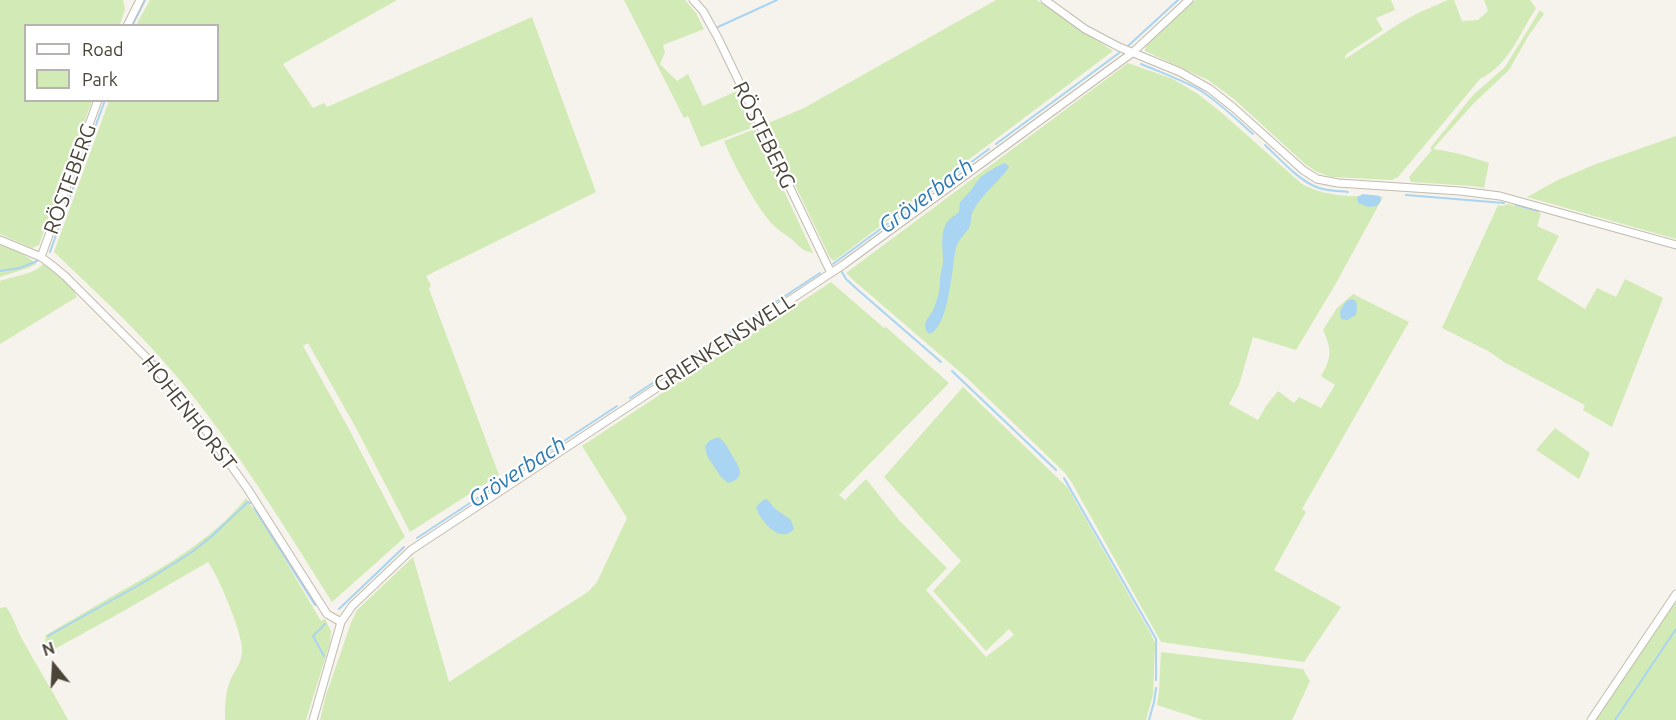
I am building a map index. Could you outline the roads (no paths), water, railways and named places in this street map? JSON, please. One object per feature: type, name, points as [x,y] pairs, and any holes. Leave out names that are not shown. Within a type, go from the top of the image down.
[{"type":"street","points":[[127,24],[140,0]]},
{"type":"street","name":"RÖSTEBERG","points":[[693,0],[703,11],[718,38],[831,273]]},
{"type":"street","points":[[1045,0],[1085,29],[1132,53],[1180,72],[1210,89],[1303,170],[1317,179],[1338,183],[1500,196],[1676,245]]},
{"type":"street","name":"GRIENKENSWELL","points":[[313,720],[342,622],[352,606],[411,550],[831,273],[1132,53],[1189,0]]},
{"type":"street","name":"RÖSTEBERG","points":[[41,257],[97,102]]},
{"type":"street","name":"HOHENHORST","points":[[0,240],[41,257],[65,276],[132,342],[192,411],[247,488],[327,614],[342,622]]},
{"type":"street","points":[[1592,720],[1676,594]]},
{"type":"water","points":[[1005,163],[1009,167],[977,205],[972,213],[969,228],[957,245],[945,309],[936,330],[929,334],[925,324],[933,310],[940,287],[944,228],[959,212],[960,202],[979,179]]},
{"type":"water","points":[[1363,194],[1380,196],[1381,201],[1377,206],[1369,207],[1358,203],[1357,197]]},
{"type":"water","points":[[1352,299],[1356,301],[1356,315],[1347,320],[1341,319],[1340,311],[1346,301]]},
{"type":"water","points":[[718,437],[727,446],[740,472],[734,481],[728,483],[721,477],[707,456],[705,446],[709,441]]},
{"type":"water","points":[[767,499],[774,508],[791,520],[794,529],[789,533],[777,533],[758,513],[756,507]]},
{"type":"waterway","points":[[133,24],[145,0]]},
{"type":"waterway","points":[[718,27],[777,0]]},
{"type":"waterway","name":"Gröverbach","points":[[1128,46],[1178,0]]},
{"type":"waterway","name":"Gröverbach","points":[[996,144],[1119,53]]},
{"type":"waterway","points":[[1141,64],[1198,89],[1253,134]]},
{"type":"waterway","points":[[66,208],[104,102]]},
{"type":"waterway","points":[[1265,145],[1290,170],[1312,185],[1326,190],[1348,192]]},
{"type":"waterway","name":"Gröverbach","points":[[833,264],[989,149]]},
{"type":"waterway","points":[[1406,195],[1504,203]]},
{"type":"waterway","points":[[1516,205],[1538,211]]},
{"type":"waterway","points":[[50,252],[62,218]]},
{"type":"waterway","points":[[0,271],[20,268],[37,261]]},
{"type":"waterway","points":[[842,272],[858,290],[941,362]]},
{"type":"waterway","name":"Gröverbach","points":[[630,398],[820,273]]},
{"type":"waterway","points":[[952,371],[1056,470]]},
{"type":"waterway","name":"Gröverbach","points":[[417,538],[617,406]]},
{"type":"waterway","points":[[1064,478],[1156,639],[1156,680]]},
{"type":"waterway","points":[[48,636],[146,581],[192,552],[248,502],[250,503]]},
{"type":"waterway","points":[[254,508],[315,605]]},
{"type":"waterway","name":"Gröverbach","points":[[339,609],[404,547]]},
{"type":"waterway","name":"Gröverbach","points":[[324,656],[313,636],[325,624]]},
{"type":"waterway","name":"Gröverbach","points":[[1615,720],[1676,629]]},
{"type":"waterway","points":[[1149,720],[1156,688]]}]
